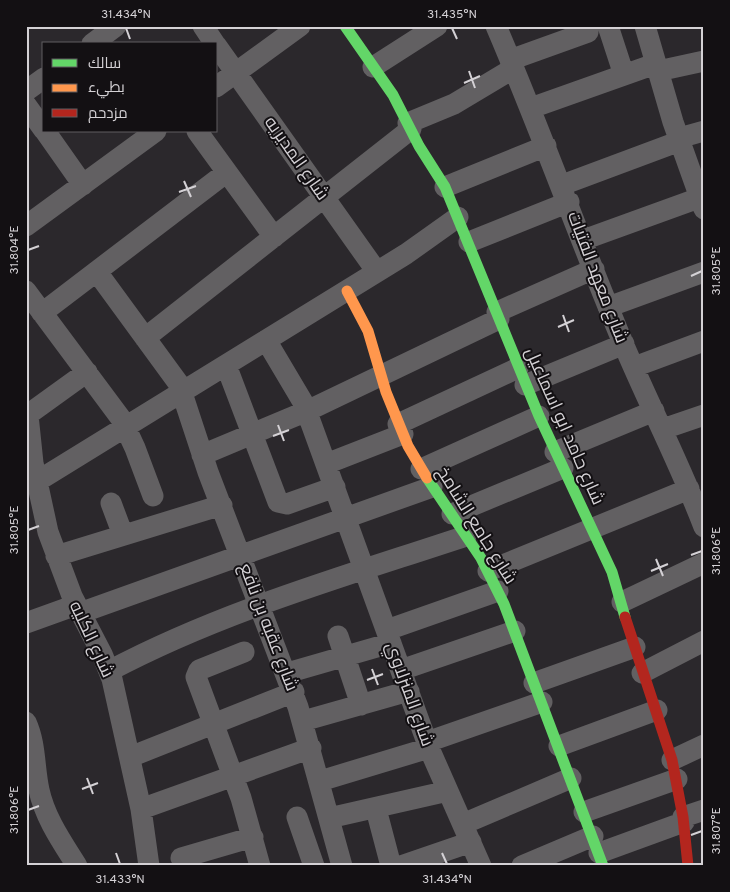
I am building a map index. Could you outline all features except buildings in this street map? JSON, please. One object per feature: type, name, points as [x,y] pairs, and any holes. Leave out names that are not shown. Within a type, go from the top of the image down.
[{"type":"street","points":[[95,42],[116,26]]},
{"type":"street","name":"شارع المديريه","points":[[203,26],[215,42]]},
{"type":"street","name":"شارع حامد ابو اسماعيل","points":[[345,26],[401,109],[445,187],[469,242],[538,416],[612,572],[642,673],[657,710],[675,769],[684,819],[688,866]]},
{"type":"street","points":[[373,67],[438,26]]},
{"type":"street","name":"شارع معهد الفتيات","points":[[496,26],[531,108],[608,307],[659,420],[694,489],[704,526]]},
{"type":"street","points":[[583,240],[702,204],[696,164],[679,140],[645,26]]},
{"type":"street","points":[[145,338],[324,197],[410,126],[454,104],[512,64],[598,29],[624,75]]},
{"type":"street","points":[[218,86],[288,30]]},
{"type":"street","name":"شارع المديريه","points":[[218,47],[377,272]]},
{"type":"street","points":[[531,108],[624,75],[656,67],[704,61]]},
{"type":"street","points":[[26,91],[42,79]]},
{"type":"street","points":[[26,105],[42,128]]},
{"type":"street","points":[[469,242],[679,140],[704,131]]},
{"type":"street","points":[[45,132],[83,185]]},
{"type":"street","points":[[26,226],[155,132]]},
{"type":"street","points":[[198,132],[274,237]]},
{"type":"street","points":[[445,187],[546,146]]},
{"type":"street","points":[[42,313],[227,172]]},
{"type":"street","points":[[36,482],[347,291],[428,240],[458,217]]},
{"type":"street","points":[[202,455],[307,411],[594,269]]},
{"type":"street","name":"شارع عقبه بن نافع","points":[[96,272],[183,392],[202,455],[261,604],[312,748],[329,818],[335,863]]},
{"type":"street","points":[[608,307],[704,272]]},
{"type":"street","name":"شارع جامع الشامخ","points":[[347,291],[368,331],[380,376],[400,429],[421,469],[488,570],[498,591],[515,631],[598,852]]},
{"type":"street","points":[[26,292],[126,427],[153,496]]},
{"type":"street","name":"شارع المنزلاوي","points":[[266,340],[293,382],[307,411],[428,745],[481,866]]},
{"type":"street","points":[[634,367],[704,341]]},
{"type":"street","points":[[326,464],[400,429],[522,376],[624,344]]},
{"type":"street","points":[[226,365],[278,502],[280,504],[287,504],[335,487]]},
{"type":"street","points":[[27,416],[87,372]]},
{"type":"street","points":[[452,514],[559,460],[659,420],[704,415]]},
{"type":"street","name":"شارع الكليه","points":[[27,416],[36,482],[56,556],[78,609],[109,671],[141,809],[149,866]]},
{"type":"street","points":[[421,469],[538,416]]},
{"type":"street","points":[[26,623],[78,609],[242,556],[432,487]]},
{"type":"street","points":[[488,570],[694,489]]},
{"type":"street","points":[[112,504],[123,535]]},
{"type":"street","points":[[56,556],[222,505]]},
{"type":"street","points":[[109,671],[165,643],[261,604],[466,536]]},
{"type":"street","points":[[622,602],[704,563]]},
{"type":"street","points":[[130,757],[215,724],[290,682],[341,646],[389,636],[498,591]]},
{"type":"street","points":[[401,670],[515,631]]},
{"type":"street","points":[[642,673],[704,641]]},
{"type":"street","points":[[341,646],[361,705]]},
{"type":"street","points":[[320,781],[428,745],[634,647]]},
{"type":"street","points":[[244,652],[197,672],[196,677],[233,776],[253,837],[260,866]]},
{"type":"street","points":[[303,721],[409,691]]},
{"type":"street","points":[[559,746],[657,710]]},
{"type":"street","points":[[26,722],[34,748],[41,799],[53,827],[77,866]]},
{"type":"street","points":[[584,812],[675,769],[704,745]]},
{"type":"street","points":[[141,809],[312,748]]},
{"type":"street","points":[[376,809],[390,865],[467,833],[571,778]]},
{"type":"street","points":[[329,818],[376,809],[448,791]]},
{"type":"street","points":[[522,866],[598,852],[704,810]]},
{"type":"street","points":[[297,817],[314,866]]},
{"type":"street","points":[[182,858],[253,837]]},
{"type":"traffic: fast","points":[[345,26],[393,95],[419,146],[445,187],[539,416],[612,572],[625,617]]},
{"type":"traffic: fast","points":[[427,478],[481,558],[504,604],[603,866]]},
{"type":"traffic: slow","points":[[347,291],[368,331],[386,392],[408,446],[427,478]]},
{"type":"traffic: jam","points":[[625,617],[672,760],[683,817],[688,866]]}]
